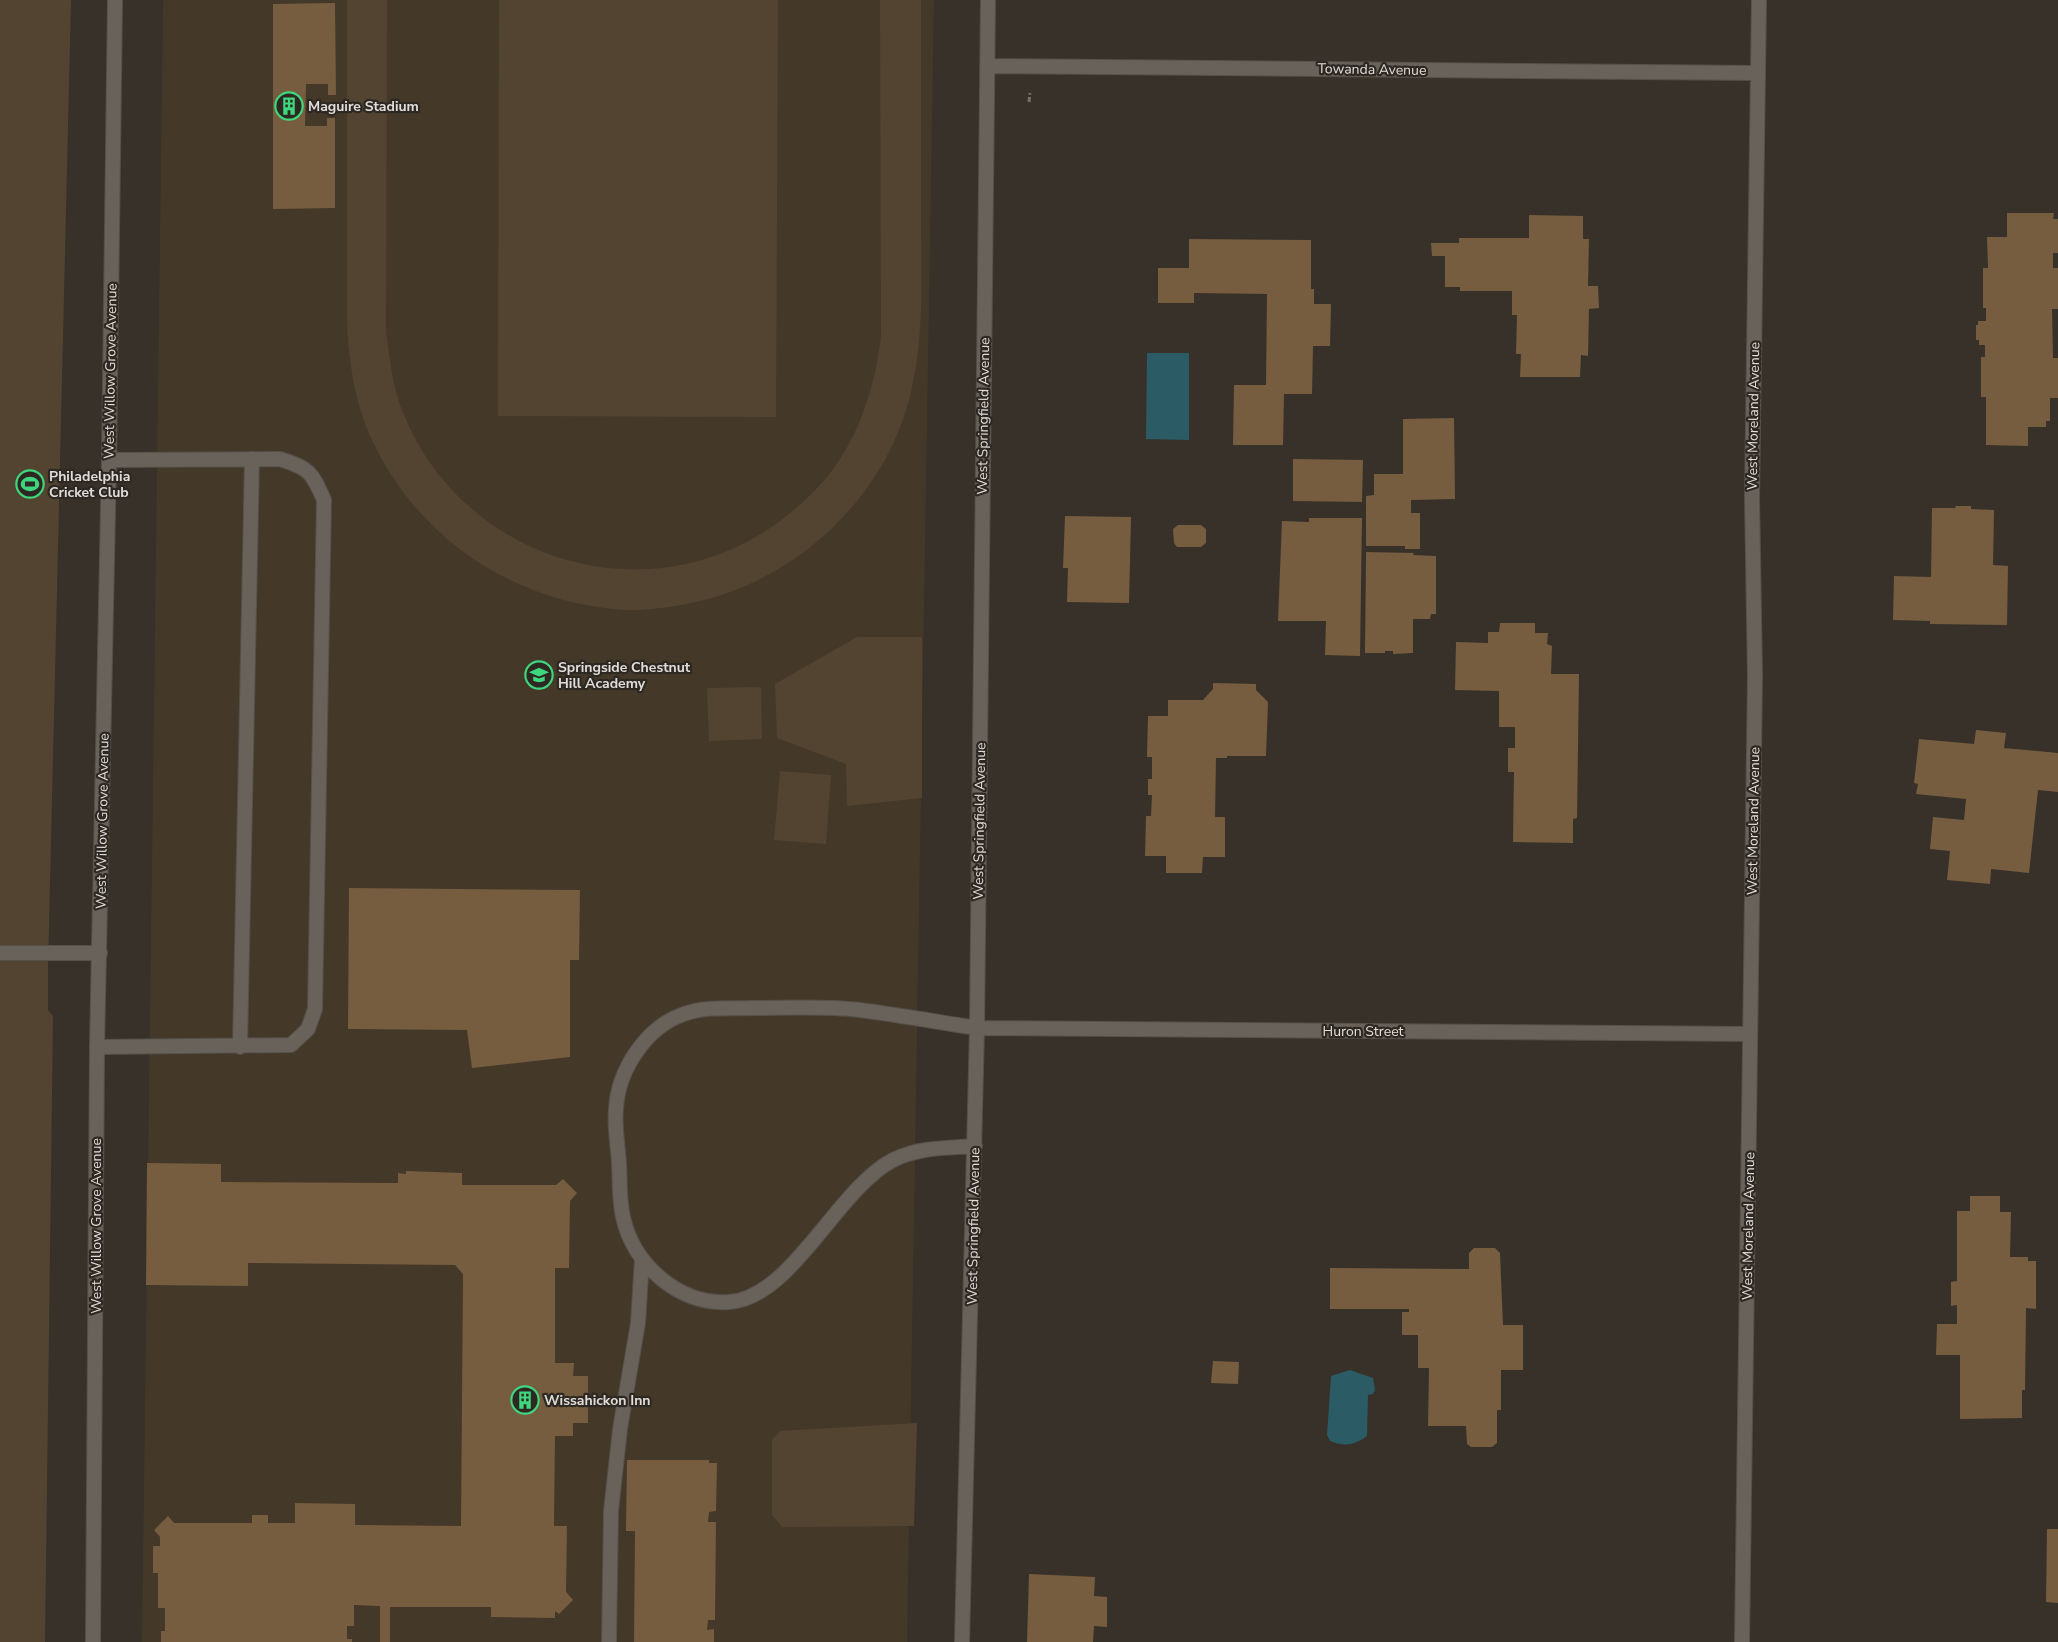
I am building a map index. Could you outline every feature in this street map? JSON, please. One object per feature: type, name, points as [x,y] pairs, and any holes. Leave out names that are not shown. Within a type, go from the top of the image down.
[{"type":"street","name":"West Willow Grove Avenue","points":[[94,1642],[97,1047],[109,460],[114,0]]},
{"type":"street","name":"West Springfield Avenue","points":[[962,1642],[977,1028],[988,0]]},
{"type":"street","name":"West Moreland Avenue","points":[[1742,1642],[1748,1034],[1755,696],[1752,488],[1759,0]]},
{"type":"street","name":"Towanda Avenue","points":[[987,66],[1757,73]]},
{"type":"street","points":[[240,1047],[252,459]]},
{"type":"street","points":[[97,1047],[291,1045],[308,1030],[315,1010],[324,500],[316,481],[304,467],[280,459],[109,460]]},
{"type":"street","points":[[0,953],[100,953]]},
{"type":"street","name":"Huron Street","points":[[975,1146],[925,1149],[893,1160],[868,1178],[793,1263],[752,1297],[729,1302],[707,1300],[684,1293],[667,1284],[642,1259],[632,1243],[623,1216],[616,1110],[625,1071],[639,1048],[662,1026],[684,1013],[710,1009],[825,1008],[859,1010],[977,1028],[1748,1034]]},
{"type":"street","points":[[610,1642],[611,1511],[620,1429],[638,1323],[642,1259]]},
{"type":"shaded area","name":"Philadelphia Cricket Club","points":[[0,0],[71,0],[48,968],[48,1010],[53,1016],[45,1642],[0,1642]]},
{"type":"shaded area","name":"Springside Chestnut Hill Academy","points":[[163,0],[934,0],[907,1642],[142,1642]]},
{"type":"shaded area","points":[[347,0],[387,0],[386,332],[390,362],[402,410],[431,464],[470,507],[517,540],[569,561],[625,569],[682,565],[737,547],[789,514],[809,496],[822,483],[847,448],[867,403],[881,338],[880,0],[921,0],[921,303],[917,360],[912,389],[904,417],[893,444],[876,475],[855,504],[831,529],[804,552],[774,571],[743,587],[710,599],[675,606],[626,610],[586,605],[547,595],[510,580],[476,561],[445,537],[417,509],[393,477],[373,442],[357,399],[351,368],[347,323]]},
{"type":"shaded area","points":[[499,0],[778,0],[776,417],[498,416]]},
{"type":"shaded area","points":[[857,637],[922,637],[922,798],[847,806],[846,764],[777,738],[775,684]]},
{"type":"shaded area","points":[[761,687],[762,739],[709,741],[707,688]]},
{"type":"shaded area","points":[[780,771],[831,775],[826,844],[774,840]]},
{"type":"shaded area","points":[[917,1423],[914,1526],[782,1527],[772,1515],[772,1440],[780,1431]]},
{"type":"water","points":[[1147,353],[1189,353],[1189,440],[1146,439]]},
{"type":"water","points":[[1350,1370],[1373,1378],[1375,1390],[1373,1394],[1368,1395],[1367,1436],[1354,1443],[1340,1444],[1330,1441],[1327,1435],[1331,1376]]},
{"type":"building","name":"Maguire Stadium","points":[[335,3],[336,95],[328,95],[328,84],[306,84],[305,126],[327,126],[327,118],[335,118],[335,208],[273,209],[273,4]]},
{"type":"building","points":[[2007,213],[2054,213],[2053,219],[2058,219],[2058,253],[2053,253],[2053,268],[2058,268],[2058,309],[2052,309],[2053,358],[2058,358],[2058,398],[2050,398],[2050,421],[2046,421],[2046,427],[2028,427],[2028,446],[1986,445],[1986,397],[1981,397],[1981,357],[1985,357],[1985,345],[1979,345],[1979,340],[1976,340],[1976,325],[1978,325],[1978,321],[1986,321],[1986,308],[1983,308],[1983,268],[1988,268],[1987,237],[2007,237]]},
{"type":"building","points":[[1529,215],[1583,216],[1583,239],[1589,239],[1588,286],[1598,286],[1599,308],[1589,309],[1588,356],[1581,355],[1580,377],[1520,377],[1521,354],[1516,354],[1517,315],[1512,315],[1512,291],[1460,291],[1460,287],[1445,287],[1445,256],[1432,256],[1431,243],[1459,243],[1459,238],[1529,238]]},
{"type":"building","points":[[1189,239],[1311,240],[1311,289],[1314,289],[1314,304],[1331,304],[1330,346],[1313,346],[1312,394],[1284,394],[1283,445],[1233,445],[1234,385],[1266,385],[1267,294],[1194,293],[1194,303],[1158,303],[1158,268],[1189,268]]},
{"type":"building","points":[[1454,418],[1455,499],[1411,500],[1411,513],[1420,513],[1420,549],[1405,549],[1405,546],[1366,546],[1366,496],[1374,495],[1374,474],[1403,474],[1403,419]]},
{"type":"building","points":[[1293,459],[1363,460],[1362,502],[1293,501]]},
{"type":"building","points":[[1955,506],[1971,506],[1971,509],[1994,510],[1993,565],[2008,566],[2007,625],[1930,624],[1930,621],[1893,620],[1894,576],[1931,577],[1932,508],[1956,508]]},
{"type":"building","points":[[1065,516],[1131,517],[1129,603],[1067,602],[1068,568],[1063,568]]},
{"type":"building","points":[[1309,518],[1362,518],[1360,656],[1325,655],[1326,621],[1278,621],[1282,521],[1309,522]]},
{"type":"building","points":[[1178,525],[1201,525],[1206,529],[1206,543],[1201,547],[1177,547],[1174,543],[1173,529]]},
{"type":"building","points":[[1366,552],[1414,553],[1413,555],[1436,556],[1436,614],[1431,614],[1430,619],[1413,619],[1413,653],[1393,654],[1393,651],[1385,651],[1385,653],[1365,653]]},
{"type":"building","points":[[1500,623],[1535,623],[1535,633],[1548,633],[1547,644],[1552,646],[1551,674],[1579,674],[1577,818],[1573,819],[1573,843],[1513,842],[1514,772],[1508,772],[1508,748],[1515,748],[1515,727],[1499,727],[1499,691],[1455,690],[1456,642],[1488,643],[1488,632],[1499,632]]},
{"type":"building","points":[[1213,683],[1256,684],[1256,690],[1268,702],[1266,756],[1227,756],[1227,758],[1216,758],[1215,817],[1225,817],[1225,857],[1203,857],[1202,873],[1166,873],[1166,856],[1145,856],[1146,816],[1151,816],[1152,795],[1148,795],[1148,779],[1152,779],[1152,757],[1147,757],[1148,716],[1168,716],[1168,700],[1203,700],[1213,689]]},
{"type":"building","points":[[1976,730],[2006,733],[2004,748],[2058,753],[2058,792],[2038,790],[2029,873],[1991,869],[1990,884],[1947,880],[1950,851],[1930,849],[1933,817],[1964,820],[1966,799],[1916,794],[1918,784],[1914,783],[1919,739],[1974,744]]},
{"type":"building","points":[[349,888],[580,890],[579,960],[570,960],[570,1057],[472,1068],[467,1030],[348,1029]]},
{"type":"building","name":"Wissahickon Inn","points":[[147,1163],[221,1164],[221,1182],[398,1183],[398,1173],[406,1174],[406,1171],[462,1173],[462,1185],[556,1185],[563,1179],[577,1193],[570,1201],[569,1268],[555,1268],[555,1363],[574,1363],[573,1376],[588,1376],[588,1423],[573,1423],[573,1436],[555,1436],[554,1526],[567,1526],[566,1592],[573,1600],[559,1614],[555,1611],[555,1618],[491,1617],[491,1607],[390,1607],[390,1642],[380,1642],[380,1606],[354,1605],[354,1626],[347,1626],[347,1639],[352,1639],[352,1642],[161,1642],[161,1631],[165,1631],[165,1608],[158,1608],[158,1573],[153,1573],[153,1546],[160,1546],[160,1537],[154,1530],[168,1516],[174,1523],[252,1523],[252,1515],[268,1515],[268,1523],[295,1523],[295,1503],[355,1504],[355,1525],[461,1526],[463,1274],[455,1265],[248,1263],[248,1286],[146,1285]]},
{"type":"building","points":[[1970,1196],[2000,1196],[2000,1212],[2011,1212],[2010,1257],[2028,1257],[2028,1261],[2036,1261],[2036,1309],[2026,1308],[2025,1390],[2022,1390],[2022,1418],[1960,1419],[1960,1355],[1936,1355],[1937,1324],[1957,1324],[1957,1305],[1951,1306],[1951,1282],[1957,1281],[1957,1211],[1970,1211]]},
{"type":"building","points":[[1474,1248],[1495,1248],[1500,1253],[1503,1325],[1523,1325],[1523,1370],[1501,1370],[1501,1410],[1497,1410],[1497,1443],[1492,1447],[1471,1447],[1467,1444],[1466,1426],[1428,1426],[1429,1368],[1418,1368],[1418,1335],[1402,1335],[1402,1312],[1409,1312],[1409,1309],[1330,1309],[1330,1268],[1469,1269],[1469,1253]]},
{"type":"building","points":[[1213,1361],[1239,1362],[1238,1384],[1211,1383]]},
{"type":"building","points":[[627,1460],[709,1460],[709,1463],[717,1463],[716,1511],[709,1512],[708,1522],[716,1522],[715,1620],[708,1620],[707,1630],[714,1629],[714,1642],[634,1642],[635,1531],[626,1531]]},
{"type":"building","points":[[2047,1529],[2058,1529],[2058,1603],[2046,1602]]},
{"type":"building","points":[[1029,1574],[1095,1577],[1094,1596],[1107,1597],[1107,1627],[1094,1626],[1093,1642],[1027,1642]]},
{"type":"place","name":"Maguire Stadium","points":[[289,106]]},
{"type":"place","name":"Philadelphia Cricket Club","points":[[30,484]]},
{"type":"place","name":"Springside Chestnut Hill Academy","points":[[539,675]]},
{"type":"place","name":"Wissahickon Inn","points":[[525,1400]]}]
